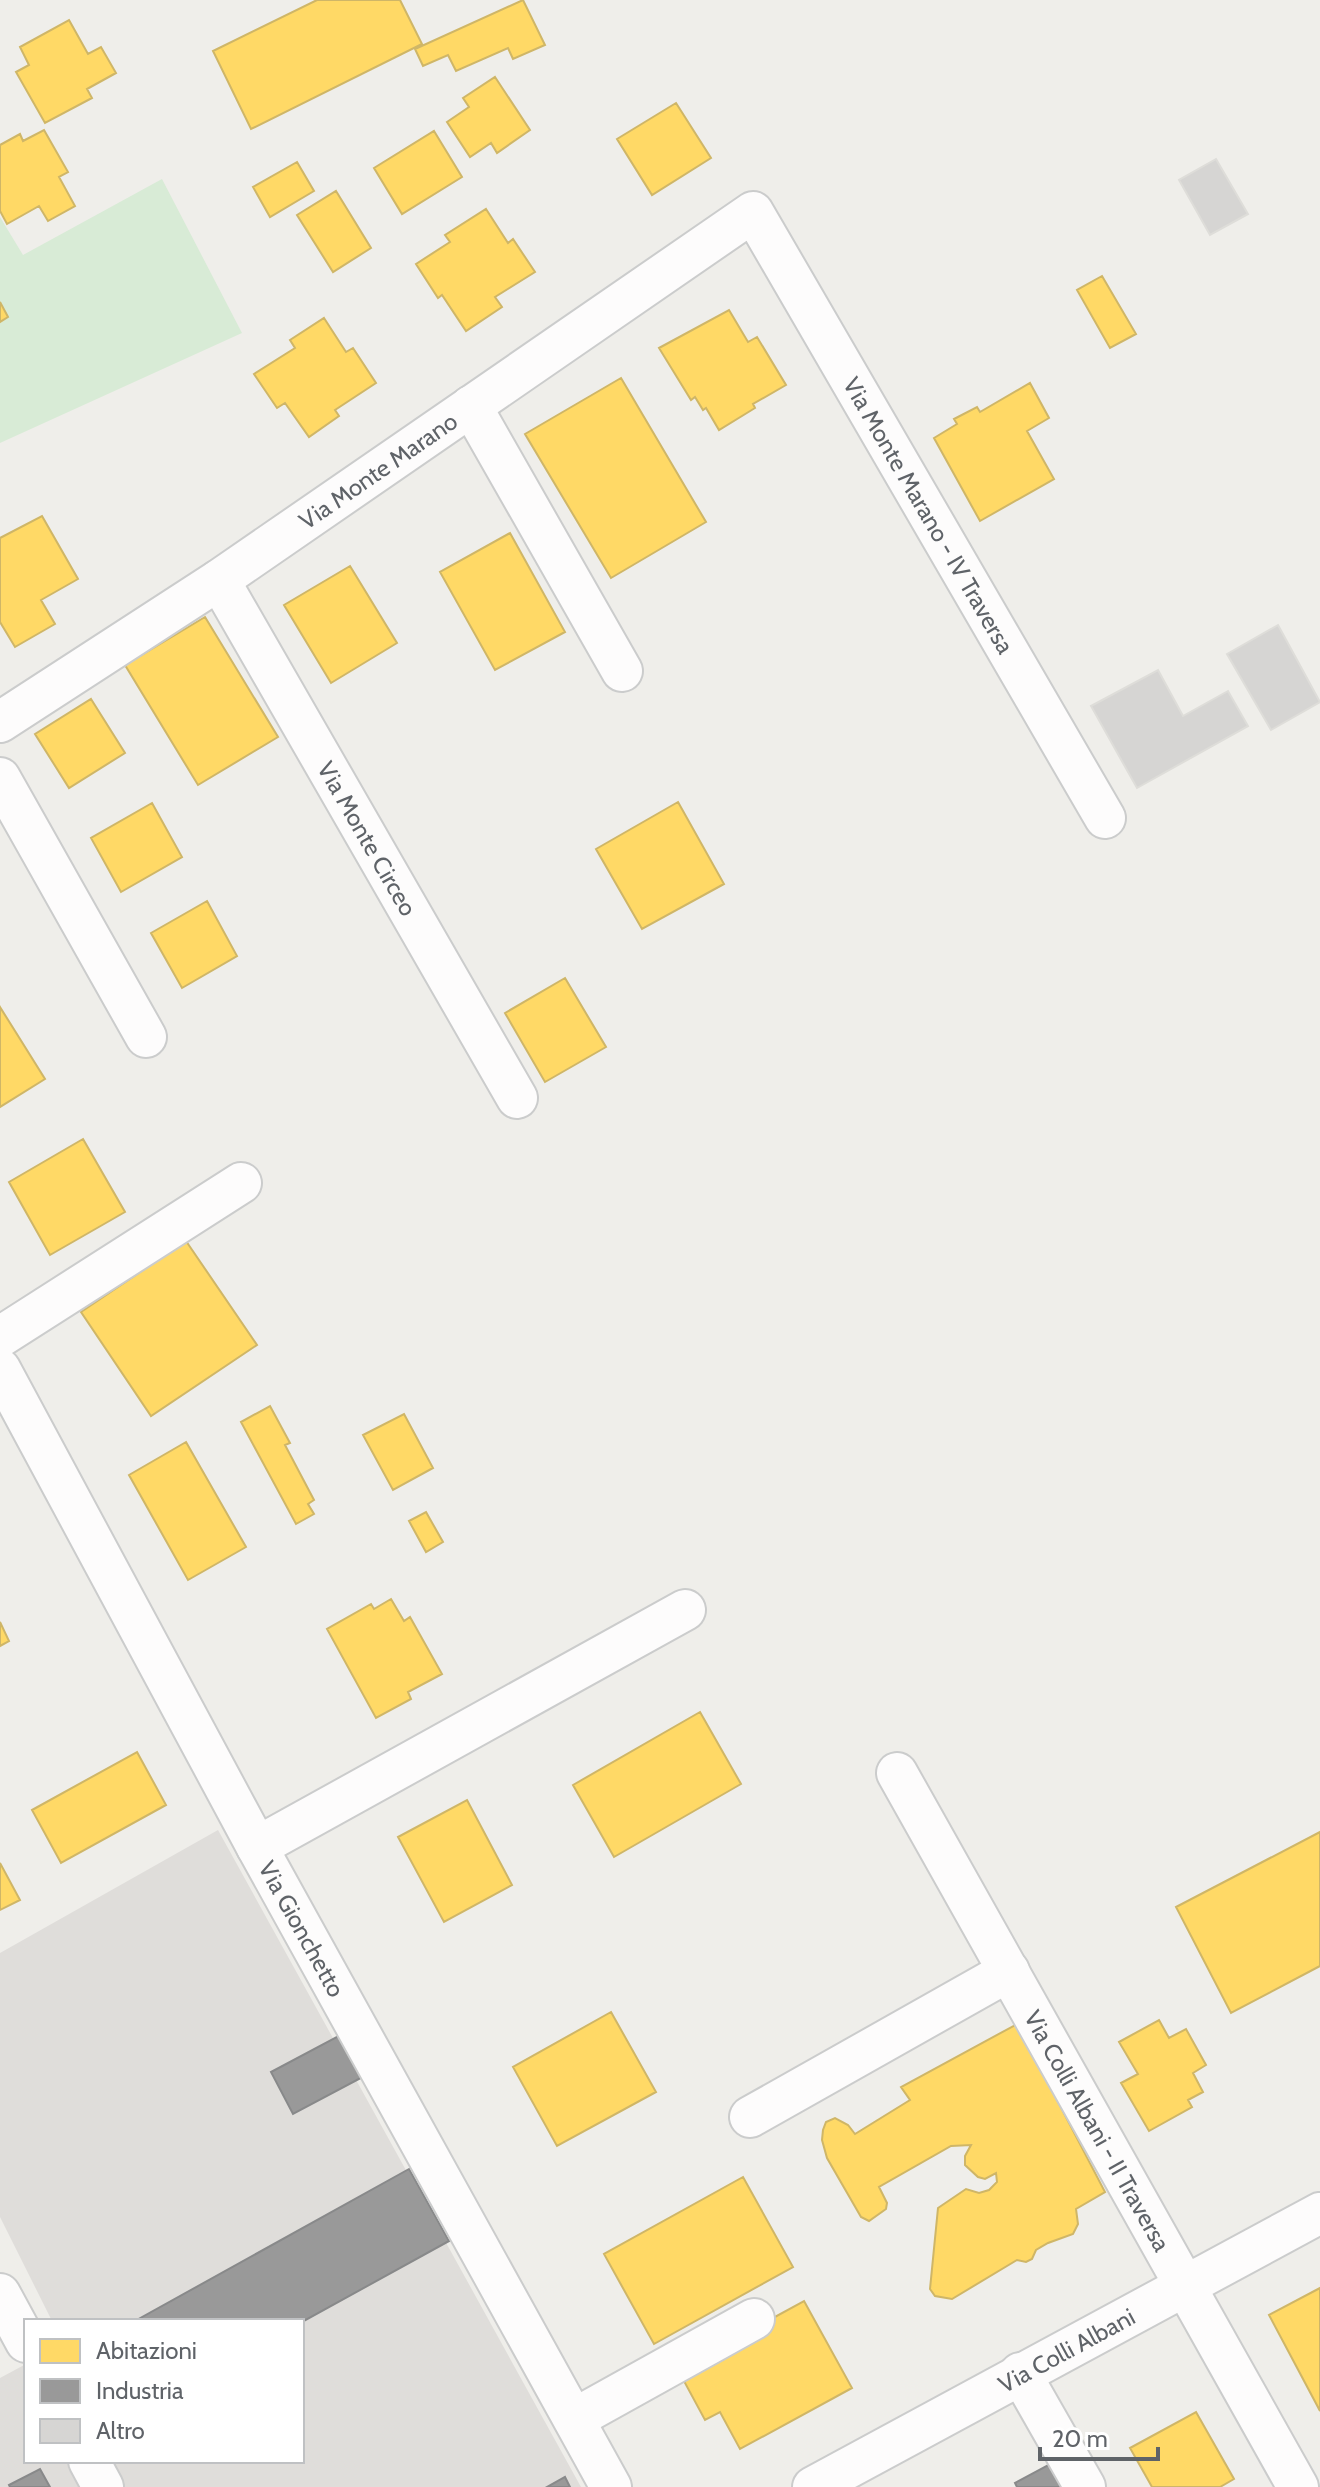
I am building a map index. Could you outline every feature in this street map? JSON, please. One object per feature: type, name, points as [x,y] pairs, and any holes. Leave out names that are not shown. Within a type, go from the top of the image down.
[{"type":"street","name":"Via Monte Marano","points":[[0,722],[219,580],[753,212]]},
{"type":"street","name":"Via Monte Marano - IV Traversa","points":[[753,212],[1105,818]]},
{"type":"street","points":[[471,406],[622,671]]},
{"type":"street","name":"Via Monte Circeo","points":[[219,580],[517,1098]]},
{"type":"street","points":[[0,778],[146,1037]]},
{"type":"street","points":[[0,1337],[241,1183]]},
{"type":"street","name":"Via Gionchetto","points":[[0,1369],[257,1847],[611,2487]]},
{"type":"street","points":[[257,1847],[685,1610]]},
{"type":"street","name":"Via Colli Albani - II Traversa","points":[[897,1773],[1298,2487]]},
{"type":"street","points":[[750,2117],[1009,1971]]},
{"type":"street","name":"Via Colli Albani","points":[[813,2487],[1320,2213]]},
{"type":"street","points":[[0,2294],[24,2338]]},
{"type":"street","points":[[574,2419],[754,2319]]},
{"type":"street","points":[[1020,2373],[1085,2487]]},
{"type":"street","points":[[90,2463],[103,2487]]},
{"type":"shaded area","points":[[218,1830],[581,2487],[0,2487],[0,2378],[24,2365],[24,2463],[304,2463],[304,2319],[51,2319],[0,2217],[0,1953]]},
{"type":"green space","points":[[162,179],[242,333],[0,443],[0,217],[23,255]]},
{"type":"building: Abitazioni","points":[[317,0],[400,0],[422,44],[251,129],[213,51]]},
{"type":"building: Abitazioni","points":[[523,0],[545,45],[513,59],[508,48],[456,71],[448,55],[423,66],[415,49]]},
{"type":"building: Abitazioni","points":[[69,20],[88,54],[101,47],[116,73],[87,89],[92,98],[45,123],[16,72],[29,65],[20,47]]},
{"type":"building: Abitazioni","points":[[495,77],[530,130],[497,153],[491,143],[470,157],[447,122],[469,107],[463,98]]},
{"type":"building: Abitazioni","points":[[676,103],[711,158],[652,195],[617,139]]},
{"type":"building: Abitazioni","points":[[44,130],[68,172],[59,177],[75,206],[48,221],[39,206],[7,224],[0,211],[0,145],[20,134],[23,141]]},
{"type":"building: Abitazioni","points":[[434,131],[462,177],[402,214],[374,168]]},
{"type":"building: Abitazioni","points":[[297,162],[314,191],[270,217],[253,187]]},
{"type":"building: Abitazioni","points":[[336,191],[371,248],[333,272],[297,215]]},
{"type":"building: Abitazioni","points":[[486,209],[508,243],[513,239],[535,272],[495,297],[502,307],[466,331],[442,295],[438,298],[416,264],[450,242],[445,235]]},
{"type":"building: Abitazioni","points":[[1102,276],[1136,334],[1110,348],[1077,290]]},
{"type":"building: Abitazioni","points":[[0,302],[8,317],[0,322]]},
{"type":"building: Abitazioni","points":[[729,310],[748,342],[757,337],[786,385],[753,404],[755,408],[719,430],[706,408],[703,410],[695,397],[691,400],[659,348]]},
{"type":"building: Abitazioni","points":[[324,318],[346,352],[353,348],[376,383],[335,410],[339,416],[309,437],[285,403],[277,408],[254,374],[295,348],[290,340]]},
{"type":"building: Abitazioni","points":[[621,378],[706,522],[611,578],[525,434]]},
{"type":"building: Abitazioni","points":[[1030,383],[1049,418],[1027,431],[1054,479],[980,521],[934,438],[957,424],[954,419],[977,407],[980,412]]},
{"type":"building: Abitazioni","points":[[42,516],[78,579],[41,600],[55,624],[15,647],[0,622],[0,538]]},
{"type":"building: Abitazioni","points":[[510,533],[565,632],[495,670],[440,572]]},
{"type":"building: Abitazioni","points":[[350,566],[397,643],[331,683],[284,605]]},
{"type":"building: Abitazioni","points":[[205,617],[278,737],[198,785],[125,665]]},
{"type":"building: Abitazioni","points":[[91,699],[125,753],[69,788],[35,734]]},
{"type":"building: Abitazioni","points":[[678,802],[724,884],[642,929],[596,849]]},
{"type":"building: Abitazioni","points":[[152,803],[182,857],[121,892],[91,838]]},
{"type":"building: Abitazioni","points":[[207,901],[237,956],[182,988],[151,933]]},
{"type":"building: Abitazioni","points":[[565,978],[606,1047],[545,1082],[505,1013]]},
{"type":"building: Abitazioni","points":[[0,1007],[45,1079],[0,1107]]},
{"type":"building: Abitazioni","points":[[83,1139],[125,1212],[50,1255],[9,1182]]},
{"type":"building: Abitazioni","points":[[186,1241],[257,1345],[151,1416],[81,1312]]},
{"type":"building: Abitazioni","points":[[270,1406],[290,1443],[285,1445],[314,1500],[308,1504],[314,1514],[296,1524],[241,1422]]},
{"type":"building: Abitazioni","points":[[404,1414],[433,1468],[393,1490],[363,1435]]},
{"type":"building: Abitazioni","points":[[186,1442],[246,1547],[188,1580],[129,1475]]},
{"type":"building: Abitazioni","points":[[426,1512],[443,1542],[426,1552],[409,1521]]},
{"type":"building: Abitazioni","points":[[391,1599],[404,1621],[410,1617],[442,1674],[408,1692],[411,1699],[376,1718],[327,1629],[371,1604],[374,1609]]},
{"type":"building: Abitazioni","points":[[0,1622],[9,1641],[0,1646]]},
{"type":"building: Abitazioni","points":[[700,1712],[741,1784],[614,1857],[573,1785]]},
{"type":"building: Abitazioni","points":[[137,1752],[166,1805],[61,1863],[32,1810]]},
{"type":"building: Abitazioni","points":[[467,1800],[512,1885],[444,1922],[398,1837]]},
{"type":"building: Abitazioni","points":[[1320,1832],[1320,1966],[1231,2013],[1176,1907]]},
{"type":"building: Abitazioni","points":[[0,1863],[20,1900],[0,1910]]},
{"type":"building: Abitazioni","points":[[611,2012],[656,2092],[557,2146],[513,2067]]},
{"type":"building: Abitazioni","points":[[1159,2020],[1169,2038],[1186,2029],[1206,2065],[1193,2073],[1203,2092],[1188,2100],[1192,2107],[1149,2131],[1121,2083],[1138,2074],[1119,2042]]},
{"type":"building: Abitazioni","points":[[1019,2023],[1058,2086],[1055,2096],[1105,2192],[1076,2209],[1078,2224],[1073,2234],[1048,2243],[1036,2250],[1032,2259],[1026,2262],[1017,2260],[952,2299],[935,2296],[930,2289],[938,2208],[966,2189],[979,2193],[989,2190],[997,2182],[996,2173],[985,2179],[978,2177],[965,2165],[965,2156],[971,2145],[951,2146],[879,2187],[887,2203],[886,2209],[869,2221],[861,2217],[827,2158],[822,2140],[823,2130],[826,2122],[835,2118],[848,2125],[855,2134],[910,2100],[901,2087]]},
{"type":"building: Abitazioni","points":[[743,2177],[793,2267],[654,2344],[604,2254]]},
{"type":"building: Abitazioni","points":[[1320,2288],[1320,2411],[1269,2315]]},
{"type":"building: Abitazioni","points":[[804,2301],[852,2388],[740,2449],[720,2412],[705,2420],[678,2370]]},
{"type":"building: Abitazioni","points":[[1196,2412],[1234,2479],[1220,2487],[1152,2487],[1130,2448]]},
{"type":"building: Industria","points":[[350,2030],[372,2072],[293,2114],[271,2072]]},
{"type":"building: Industria","points":[[409,2169],[449,2241],[304,2321],[139,2319]]},
{"type":"building: Industria","points":[[1052,2463],[1065,2487],[1017,2487],[1015,2483]]},
{"type":"building: Industria","points":[[40,2469],[50,2487],[10,2487],[9,2485]]},
{"type":"building: Industria","points":[[565,2477],[570,2487],[547,2487]]},
{"type":"building: Altro","points":[[1216,159],[1248,214],[1210,235],[1179,180]]},
{"type":"building: Altro","points":[[1278,625],[1320,702],[1271,730],[1227,654]]},
{"type":"building: Altro","points":[[1158,670],[1183,716],[1228,691],[1248,726],[1137,788],[1091,706]]}]
